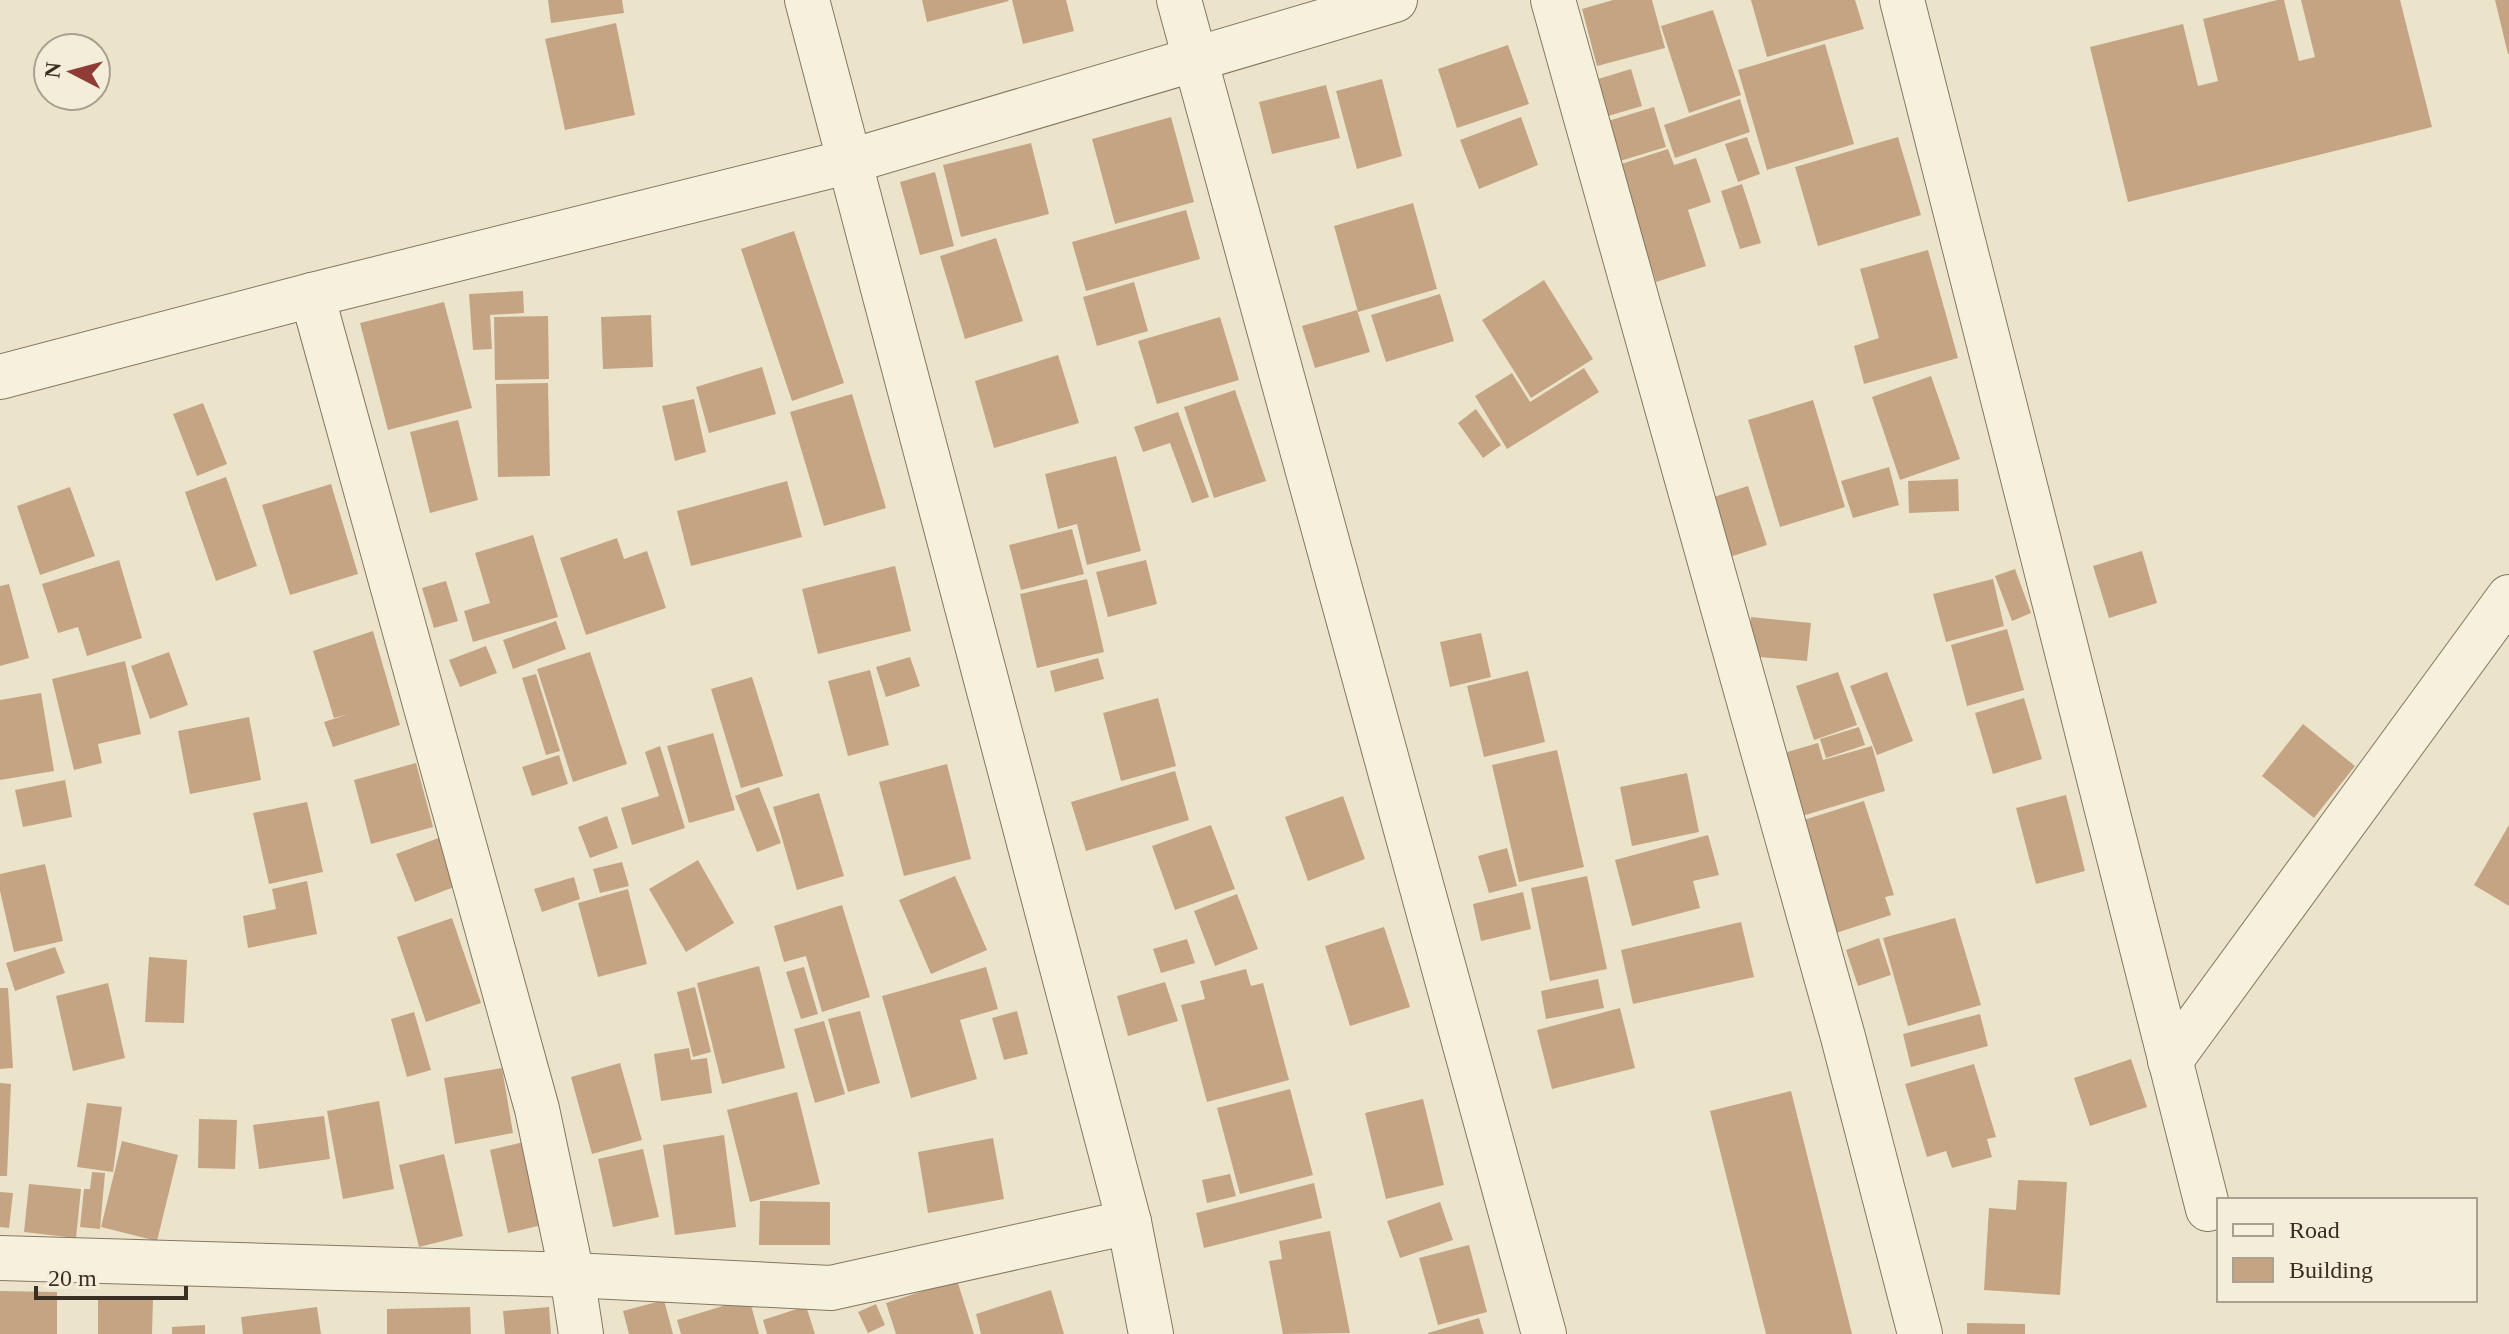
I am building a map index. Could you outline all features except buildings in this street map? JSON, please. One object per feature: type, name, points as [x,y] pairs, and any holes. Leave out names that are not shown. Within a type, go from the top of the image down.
[{"type":"street","points":[[807,0],[1129,1222],[1151,1334]]},
{"type":"street","points":[[1179,0],[1544,1334]]},
{"type":"street","points":[[0,377],[312,295],[851,161],[1395,0]]},
{"type":"street","points":[[1553,0],[1835,1007],[1920,1334]]},
{"type":"street","points":[[1902,0],[2208,1209]]},
{"type":"street","points":[[312,295],[537,1109],[572,1275],[581,1334]]},
{"type":"street","points":[[2170,1061],[2509,597]]},
{"type":"street","points":[[0,1258],[572,1275],[831,1288],[1129,1222]]}]
